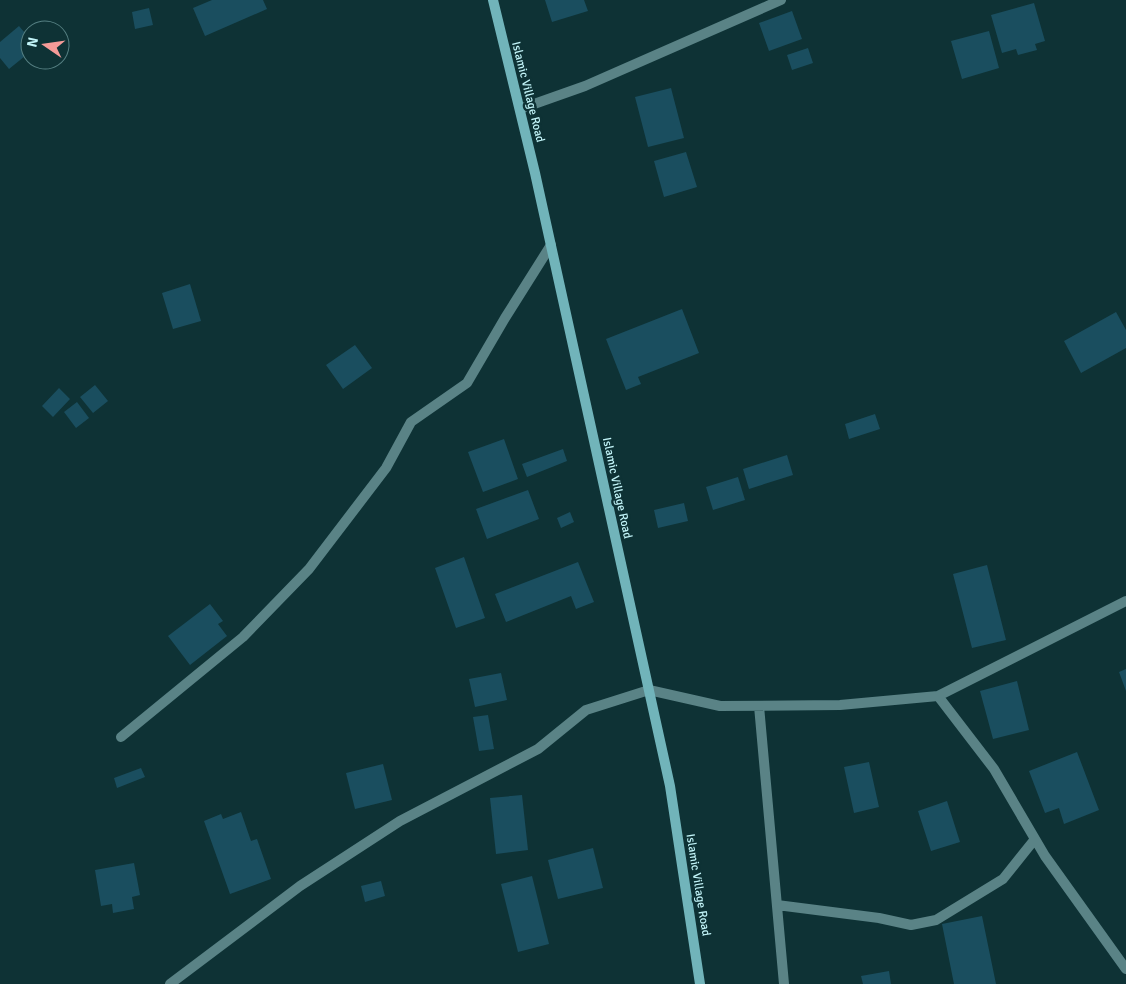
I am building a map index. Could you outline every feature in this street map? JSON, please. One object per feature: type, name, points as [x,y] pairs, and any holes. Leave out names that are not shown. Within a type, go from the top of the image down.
[{"type":"street","name":"Islamic Village Road","points":[[493,0],[551,245],[670,786],[700,984]]},
{"type":"street","points":[[520,109],[585,86],[781,0]]},
{"type":"street","points":[[121,736],[243,637],[309,569],[386,468],[411,422],[467,383],[551,245]]},
{"type":"street","points":[[170,984],[300,886],[400,821],[538,749],[586,710],[649,690],[720,706],[840,705],[938,696],[1126,601]]},
{"type":"street","points":[[938,696],[994,769],[1045,856],[1126,969]]},
{"type":"street","points":[[759,706],[784,984]]},
{"type":"street","points":[[777,905],[878,918],[911,925],[936,920],[1003,879],[1035,839]]},
{"type":"building","points":[[212,0],[263,0],[267,9],[205,36],[193,8]]},
{"type":"building","points":[[545,0],[584,0],[588,11],[552,22]]},
{"type":"building","points":[[1034,3],[1045,41],[1035,44],[1037,50],[1018,55],[1016,49],[1002,53],[991,15]]},
{"type":"building","points":[[149,8],[153,25],[135,29],[132,12]]},
{"type":"building","points":[[792,11],[802,39],[769,51],[759,23]]},
{"type":"building","points":[[19,26],[20,27],[20,60],[9,69],[0,58],[0,42]]},
{"type":"building","points":[[989,31],[999,68],[962,79],[951,41]]},
{"type":"building","points":[[808,48],[813,63],[792,70],[787,55]]},
{"type":"building","points":[[671,88],[684,138],[648,147],[635,97]]},
{"type":"building","points":[[686,152],[697,187],[664,197],[654,161]]},
{"type":"building","points":[[190,284],[201,321],[173,329],[162,293]]},
{"type":"building","points":[[682,309],[699,353],[638,377],[641,384],[626,390],[606,339]]},
{"type":"building","points":[[1116,312],[1126,330],[1126,348],[1081,373],[1064,341]]},
{"type":"building","points":[[355,345],[372,368],[343,389],[326,365]]},
{"type":"building","points":[[95,385],[108,401],[93,413],[80,397]]},
{"type":"building","points":[[59,388],[70,399],[53,417],[42,406]]},
{"type":"building","points":[[77,402],[89,418],[76,428],[64,412]]},
{"type":"building","points":[[875,414],[880,429],[849,439],[845,424]]},
{"type":"building","points":[[504,439],[518,479],[483,492],[468,452]]},
{"type":"building","points":[[563,449],[567,461],[527,477],[522,464]]},
{"type":"building","points":[[787,455],[793,475],[749,489],[743,469]]},
{"type":"building","points":[[738,477],[745,500],[713,510],[706,487]]},
{"type":"building","points":[[528,490],[539,519],[487,539],[476,509]]},
{"type":"building","points":[[684,503],[688,521],[658,528],[654,510]]},
{"type":"building","points":[[570,512],[574,522],[561,528],[557,518]]},
{"type":"building","points":[[464,557],[485,618],[456,628],[435,568]]},
{"type":"building","points":[[578,562],[594,602],[576,609],[571,596],[506,622],[495,594]]},
{"type":"building","points":[[987,565],[1006,640],[972,648],[953,574]]},
{"type":"building","points":[[210,604],[223,621],[218,624],[227,636],[190,665],[168,636]]},
{"type":"building","points":[[1126,669],[1126,691],[1119,672]]},
{"type":"building","points":[[501,673],[507,700],[475,707],[469,679]]},
{"type":"building","points":[[1017,681],[1029,730],[993,739],[980,691]]},
{"type":"building","points":[[488,715],[494,749],[479,751],[473,717]]},
{"type":"building","points":[[1077,752],[1099,810],[1064,824],[1059,808],[1045,813],[1029,771]]},
{"type":"building","points":[[869,762],[879,807],[854,813],[844,767]]},
{"type":"building","points":[[383,764],[392,800],[355,809],[346,773]]},
{"type":"building","points":[[141,768],[145,777],[117,788],[114,778]]},
{"type":"building","points":[[522,795],[528,850],[496,854],[490,798]]},
{"type":"building","points":[[947,801],[960,842],[931,851],[918,811]]},
{"type":"building","points":[[241,812],[251,841],[257,839],[271,879],[230,894],[204,821],[221,814],[223,819]]},
{"type":"building","points":[[593,848],[603,888],[558,899],[548,860]]},
{"type":"building","points":[[134,863],[140,895],[132,897],[134,909],[113,913],[112,904],[101,906],[95,870]]},
{"type":"building","points":[[532,876],[549,944],[518,952],[501,884]]},
{"type":"building","points":[[381,881],[385,896],[365,902],[361,886]]},
{"type":"building","points":[[982,916],[996,984],[954,984],[942,924]]},
{"type":"building","points":[[889,971],[891,984],[863,984],[861,976]]}]
